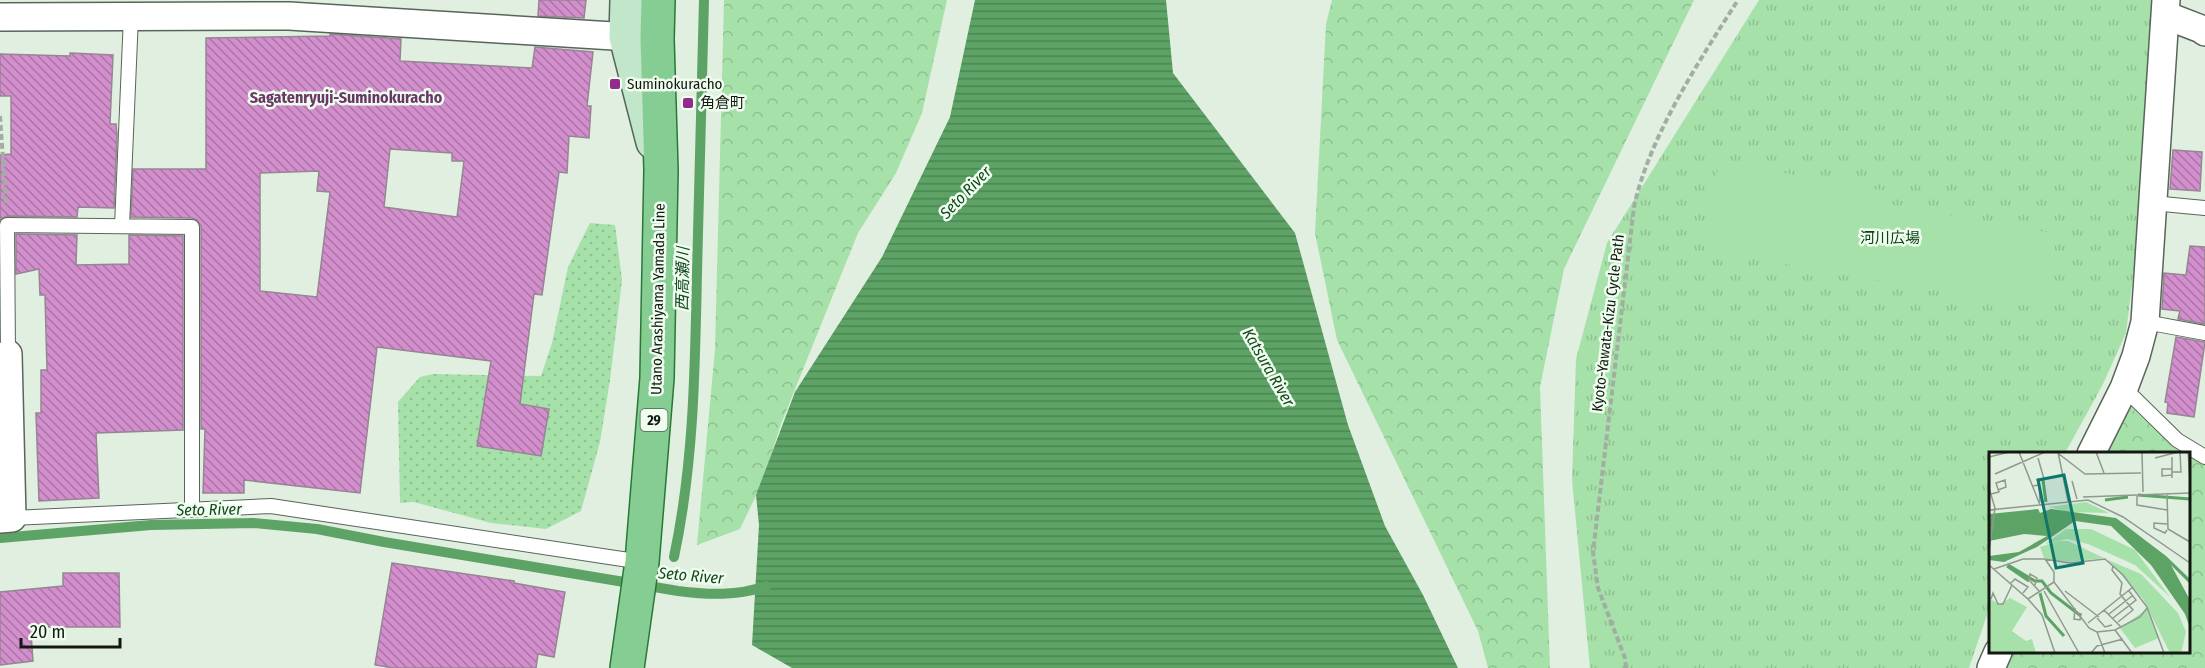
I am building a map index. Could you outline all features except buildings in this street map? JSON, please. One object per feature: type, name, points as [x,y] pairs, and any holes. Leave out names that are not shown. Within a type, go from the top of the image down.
[{"type":"main road","points":[[627,0],[641,38]]},
{"type":"main road","name":"Utano Arashiyama Yamada Line","points":[[627,668],[642,562],[657,378],[661,170],[641,38],[658,0]]},
{"type":"street","points":[[0,17],[131,16],[205,8],[289,16],[641,38]]},
{"type":"street","points":[[2092,452],[2124,388],[2145,322],[2165,8],[2205,32]]},
{"type":"street","points":[[6,519],[8,354]]},
{"type":"street","points":[[1990,668],[1997,653]]},
{"type":"lane","points":[[122,226],[131,16]]},
{"type":"lane","points":[[2152,203],[2205,208]]},
{"type":"lane","points":[[8,354],[7,225],[192,227],[192,508]]},
{"type":"lane","points":[[2145,322],[2205,333]]},
{"type":"lane","points":[[2124,388],[2177,440],[2205,457]]},
{"type":"lane","points":[[6,519],[142,513],[192,508],[271,506],[642,562]]},
{"type":"path","name":"Kyoto-Yawata-Kizu Cycle Path","points":[[1626,668],[1625,658],[1598,588],[1593,552],[1634,207],[1646,164],[1670,116],[1738,0]]},
{"type":"path","points":[[0,116],[7,225]]},
{"type":"green space","points":[[724,0],[947,0],[922,113],[896,173],[858,233],[781,424],[763,481],[740,529],[697,545],[715,349]]},
{"type":"green space","points":[[1332,0],[1694,0],[1564,269],[1540,387],[1550,668],[1488,668],[1478,631],[1337,340],[1315,233],[1326,24]]},
{"type":"green space","name":"河川広場","points":[[1759,0],[2152,0],[2137,244],[2126,333],[2102,386],[2066,452],[1989,452],[1989,609],[1969,668],[1590,668],[1572,480],[1576,359],[1607,243]]},
{"type":"green space","points":[[1719,162],[1888,191],[1886,204],[2057,234],[2044,309],[1704,250]]},
{"type":"green space","points":[[590,223],[615,225],[622,280],[600,442],[581,511],[546,529],[491,523],[414,502],[400,503],[398,402],[420,377],[433,374],[541,376],[552,343],[568,267]]},
{"type":"green space","points":[[2123,400],[2161,435],[2184,452],[2100,452]]},
{"type":"green space","points":[[2190,456],[2205,464],[2205,668],[2001,668],[2008,653],[2190,653]]},
{"type":"water","name":"Katsura River","points":[[975,0],[1166,0],[1173,73],[1295,233],[1348,425],[1385,526],[1423,595],[1458,668],[792,668],[752,645],[759,525],[756,495],[795,392],[882,257],[950,117]]},
{"type":"waterway","name":"西高瀬川","points":[[674,557],[686,486],[692,415],[704,0]]},
{"type":"waterway","name":"Seto River","points":[[0,538],[151,525],[253,523],[317,529],[678,591],[723,594],[744,592],[766,586]]},
{"type":"place","name":"Suminokuracho","points":[[615,84]]},
{"type":"place","name":"角倉町","points":[[688,103]]},
{"type":"district","name":"Sagatenryuji-Suminokuracho","points":[[346,97]]}]
